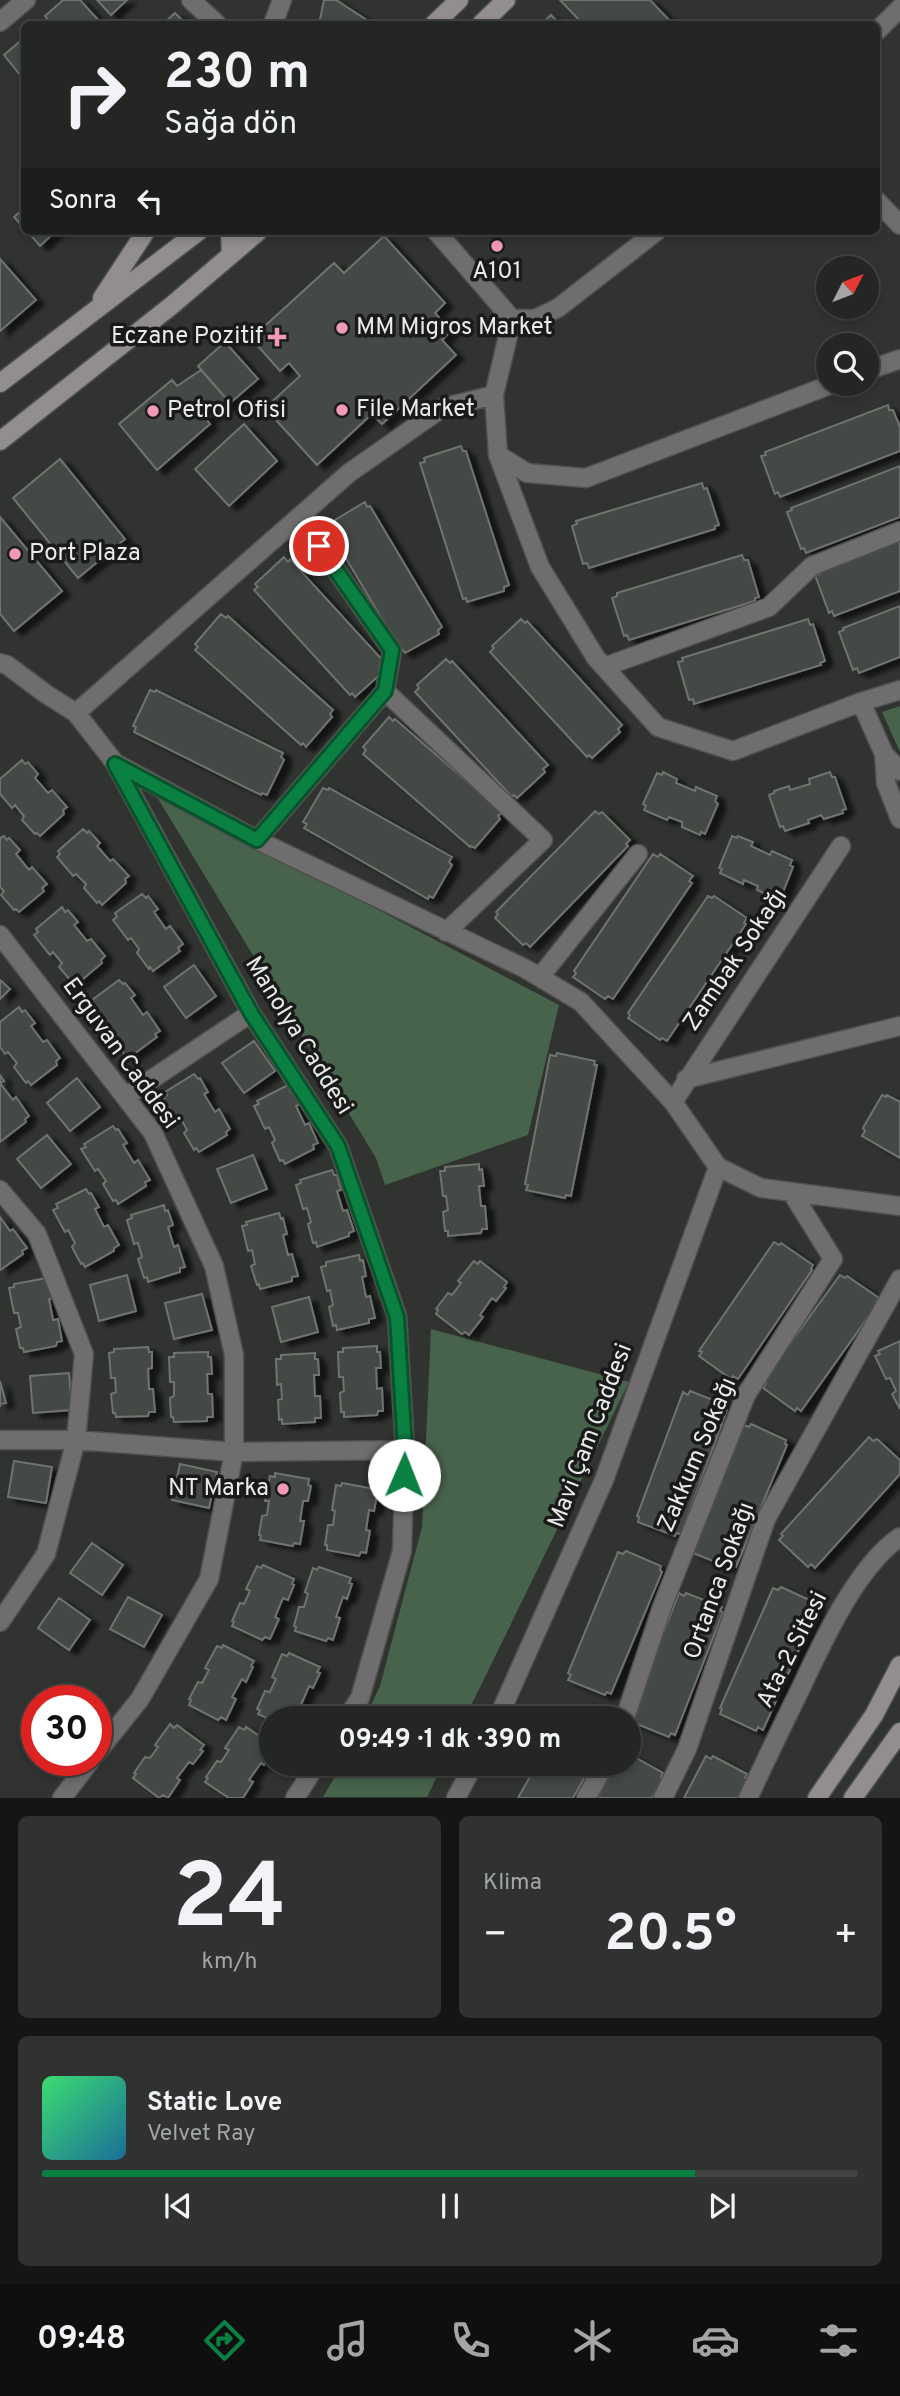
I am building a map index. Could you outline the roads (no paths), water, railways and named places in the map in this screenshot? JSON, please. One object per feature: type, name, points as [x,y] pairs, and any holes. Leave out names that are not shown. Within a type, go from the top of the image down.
[{"type":"main road","points":[[437,21],[458,0]]},
{"type":"main road","points":[[484,21],[506,0]]},
{"type":"main road","points":[[93,312],[143,235]]},
{"type":"main road","points":[[0,383],[194,235]]},
{"type":"main road","points":[[230,235],[231,255]]},
{"type":"main road","points":[[0,441],[171,306],[254,235]]},
{"type":"main road","points":[[817,1797],[874,1714],[900,1665]]},
{"type":"main road","points":[[853,1797],[900,1732]]},
{"type":"street","points":[[0,22],[26,0]]},
{"type":"street","points":[[191,0],[214,21]]},
{"type":"street","points":[[274,21],[282,0]]},
{"type":"street","points":[[880,28],[900,8]]},
{"type":"street","points":[[880,204],[900,225]]},
{"type":"street","points":[[439,235],[512,319],[535,319],[558,308],[652,235]]},
{"type":"street","points":[[512,319],[494,395],[498,455],[541,567],[596,658],[658,727],[733,751],[861,702],[900,690]]},
{"type":"street","points":[[879,366],[900,359]]},
{"type":"street","points":[[498,455],[527,473],[586,478],[816,390]]},
{"type":"street","points":[[0,663],[7,665],[76,713],[349,473],[442,408],[494,395]]},
{"type":"street","points":[[604,667],[769,607],[812,566],[900,531]]},
{"type":"street","points":[[257,840],[385,691],[392,650],[319,546]]},
{"type":"street","points":[[385,691],[543,840],[446,932]]},
{"type":"street","points":[[861,702],[884,754],[900,771]]},
{"type":"street","name":"Manolya Caddesi","points":[[76,713],[115,764],[251,1013],[338,1146],[397,1317],[405,1450],[402,1551],[360,1698],[355,1706]]},
{"type":"street","points":[[884,754],[886,783],[900,819]]},
{"type":"street","points":[[115,764],[257,840],[540,977],[581,1002],[673,1102],[718,1167],[761,1188],[900,1206]]},
{"type":"street","name":"Zambak Sokağı","points":[[673,1102],[841,846]]},
{"type":"street","points":[[540,977],[638,854]]},
{"type":"street","name":"Erguvan Caddesi","points":[[0,935],[153,1133],[214,1266],[234,1355],[234,1452],[209,1579],[140,1699],[112,1734]]},
{"type":"street","points":[[125,1097],[251,1013]]},
{"type":"street","points":[[687,1079],[900,1026]]},
{"type":"street","name":"Mavi Çam Caddesi","points":[[503,1706],[604,1480],[718,1167]]},
{"type":"street","points":[[0,1190],[37,1234],[84,1354],[76,1440],[46,1554],[0,1622]]},
{"type":"street","name":"Zakkum Sokağı","points":[[629,1706],[662,1607],[746,1395],[833,1259],[793,1193]]},
{"type":"street","name":"Ortanca Sokağı","points":[[663,1797],[687,1749],[766,1519],[900,1279]]},
{"type":"street","points":[[0,1440],[76,1440],[234,1452],[405,1450]]},
{"type":"street","name":"Ata-2 Sitesi","points":[[748,1797],[821,1646],[853,1588],[891,1543],[900,1537]]},
{"type":"street","points":[[62,1797],[78,1776]]},
{"type":"street","points":[[295,1797],[309,1776]]},
{"type":"street","points":[[456,1797],[467,1776]]},
{"type":"street","points":[[586,1797],[598,1776]]},
{"type":"place","name":"A101","points":[[497,246]]},
{"type":"place","name":"MM Migros Market","points":[[342,328]]},
{"type":"place","name":"Eczane Pozitif","points":[[277,337]]},
{"type":"place","name":"File Market","points":[[342,410]]},
{"type":"place","name":"Petrol Ofisi","points":[[153,411]]},
{"type":"place","name":"Port Plaza","points":[[15,554]]},
{"type":"place","name":"NT Marka","points":[[283,1489]]}]
